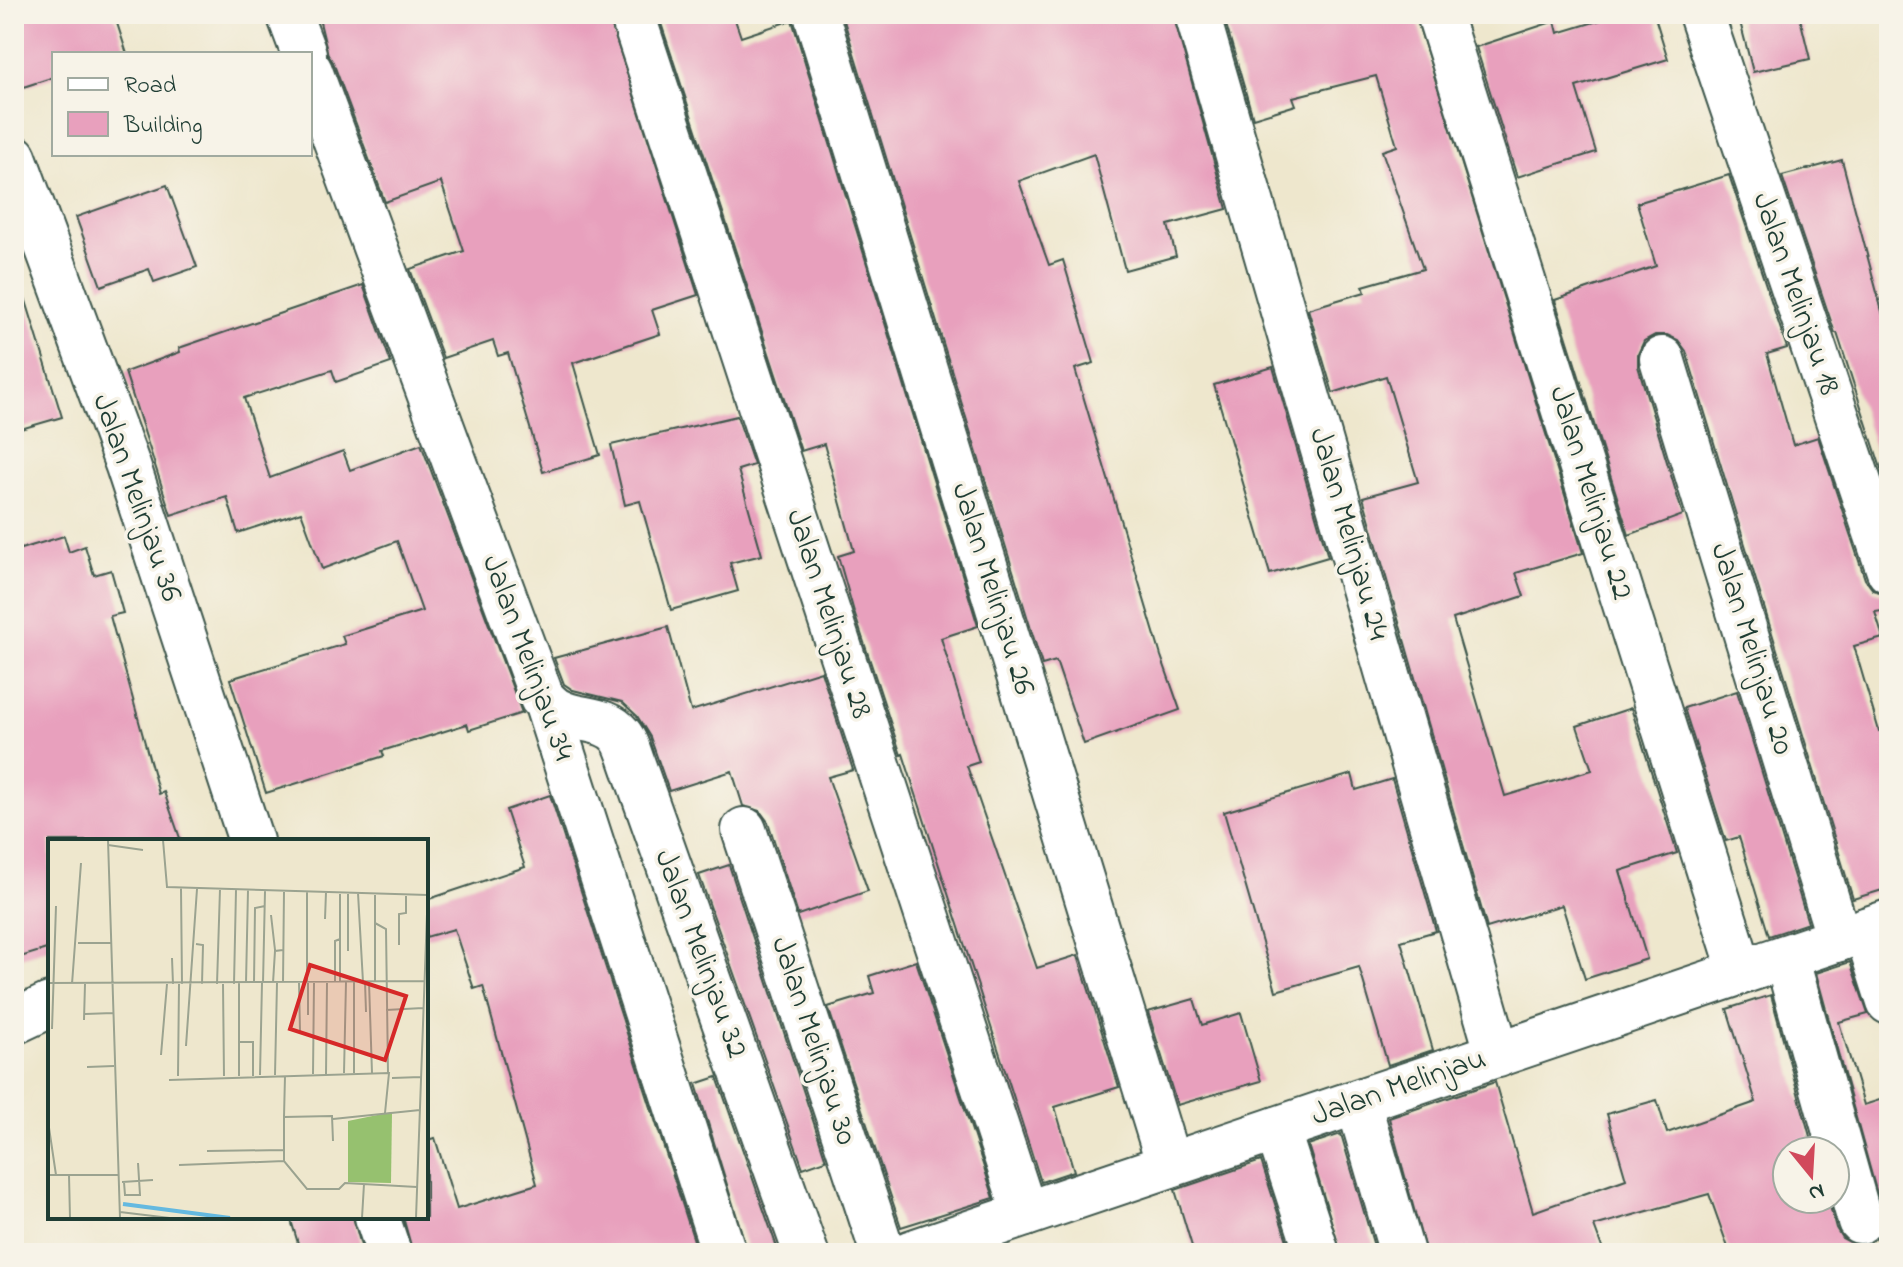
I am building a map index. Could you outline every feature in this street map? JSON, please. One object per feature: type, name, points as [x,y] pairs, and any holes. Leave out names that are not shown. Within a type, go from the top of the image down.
[{"type":"street","points":[[289,14],[303,52]]},
{"type":"street","name":"Jalan Melinjau 28","points":[[632,14],[1025,1214]]},
{"type":"street","name":"Jalan Melinjau 26","points":[[816,14],[1169,1165]]},
{"type":"street","name":"Jalan Melinjau 24","points":[[1197,14],[1498,1055]]},
{"type":"street","name":"Jalan Melinjau 22","points":[[1439,14],[1741,972]]},
{"type":"street","name":"Jalan Melinjau 18","points":[[1702,17],[1889,571]]},
{"type":"street","name":"Jalan Melinjau 34","points":[[312,76],[546,702],[724,1253]]},
{"type":"street","name":"Jalan Melinjau 36","points":[[14,157],[128,466],[250,839]]},
{"type":"street","name":"Jalan Melinjau 20","points":[[1662,359],[1889,1002]]},
{"type":"street","name":"Jalan Melinjau 32","points":[[546,702],[555,712],[603,723],[621,735],[806,1253]]},
{"type":"street","name":"Jalan Melinjau 30","points":[[744,830],[883,1253]]},
{"type":"street","name":"Jalan Melinjau","points":[[910,1253],[1865,930]]},
{"type":"street","points":[[1786,957],[1860,1221]]},
{"type":"street","points":[[14,1022],[48,1006]]},
{"type":"street","points":[[1358,1102],[1402,1253]]},
{"type":"street","points":[[1277,1129],[1317,1253]]},
{"type":"street","points":[[378,1219],[389,1253]]},
{"type":"building","points":[[14,14],[114,14],[126,52],[52,52],[52,78],[14,90]]},
{"type":"building","points":[[318,14],[608,14],[698,295],[652,310],[660,334],[573,363],[600,455],[543,472],[508,353],[498,356],[493,341],[443,358],[410,269],[464,251],[441,182],[385,202],[328,55]]},
{"type":"building","points":[[658,14],[733,14],[741,37],[792,20],[978,626],[941,638],[979,762],[967,766],[1037,968],[1078,955],[1119,1087],[1055,1107],[1074,1171],[1041,1182],[854,612],[838,556],[854,551],[824,444],[801,451]]},
{"type":"building","points":[[842,14],[1173,14],[1227,209],[1168,225],[1176,256],[1125,270],[1094,154],[1019,181],[1049,265],[1063,260],[1094,363],[1075,369],[1180,710],[1084,744],[1056,661],[1042,665]]},
{"type":"building","points":[[1223,14],[1415,14],[1583,553],[1516,573],[1524,596],[1453,619],[1505,796],[1592,770],[1577,726],[1631,708],[1677,853],[1620,871],[1647,959],[1585,979],[1562,905],[1487,928],[1363,497],[1418,482],[1386,376],[1333,393],[1308,309],[1365,292],[1363,286],[1423,269],[1382,151],[1397,146],[1376,76],[1293,97],[1296,105],[1253,118]]},
{"type":"building","points":[[1621,14],[1654,14],[1668,59],[1576,87],[1596,152],[1517,177],[1476,47],[1555,21],[1558,33]]},
{"type":"building","points":[[1738,14],[1799,14],[1810,59],[1753,72]]},
{"type":"building","points":[[1842,160],[1889,338],[1889,493],[1782,176]]},
{"type":"building","points":[[1729,175],[1787,348],[1767,354],[1793,445],[1818,437],[1865,579],[1873,590],[1889,595],[1889,610],[1875,612],[1883,638],[1854,646],[1879,731],[1889,728],[1889,888],[1853,899],[1686,351],[1678,340],[1667,335],[1655,335],[1644,341],[1638,354],[1638,366],[1683,515],[1629,535],[1555,300],[1656,266],[1637,203]]},
{"type":"building","points":[[167,185],[197,267],[154,282],[149,269],[101,286],[76,217]]},
{"type":"building","points":[[363,285],[391,363],[336,382],[332,370],[244,398],[270,478],[343,451],[350,470],[421,444],[522,713],[469,730],[467,724],[382,751],[384,756],[266,793],[230,679],[345,644],[342,636],[422,611],[397,541],[322,569],[301,512],[238,533],[227,497],[171,515],[125,372],[180,352],[179,348]]},
{"type":"building","points":[[22,288],[62,417],[14,431],[14,290]]},
{"type":"building","points":[[1273,367],[1328,557],[1270,574],[1214,385]]},
{"type":"building","points":[[737,416],[754,465],[738,470],[762,555],[730,563],[738,591],[671,610],[640,501],[625,505],[611,445]]},
{"type":"building","points":[[64,536],[69,552],[85,546],[94,575],[111,570],[123,613],[110,616],[159,794],[164,792],[180,839],[48,839],[48,949],[14,959],[14,551]]},
{"type":"building","points":[[668,627],[691,711],[821,671],[853,770],[828,777],[868,891],[798,915],[768,822],[760,811],[743,806],[732,771],[669,791],[650,737],[637,716],[622,702],[573,690],[564,684],[554,658]]},
{"type":"building","points":[[1737,691],[1808,923],[1769,936],[1739,837],[1726,841],[1684,708]]},
{"type":"building","points":[[1352,774],[1356,790],[1392,779],[1436,931],[1401,941],[1433,1050],[1388,1065],[1359,967],[1276,991],[1224,812]]},
{"type":"building","points":[[550,795],[698,1253],[413,1253],[404,1219],[428,1219],[428,1140],[435,1138],[457,1209],[537,1184],[483,986],[474,989],[454,929],[428,936],[428,899],[525,867],[506,810]]},
{"type":"building","points":[[729,865],[826,1160],[803,1168],[699,875]]},
{"type":"building","points":[[916,961],[994,1198],[901,1227],[828,1007],[874,993],[869,976]]},
{"type":"building","points":[[1850,962],[1868,1014],[1839,1022],[1864,1105],[1889,1097],[1889,1218],[1884,1219],[1816,973]]},
{"type":"building","points":[[1771,995],[1810,1135],[1771,1135],[1771,1215],[1832,1215],[1842,1238],[1855,1245],[1868,1245],[1870,1253],[1730,1253],[1709,1194],[1594,1226],[1604,1253],[1426,1253],[1389,1118],[1495,1082],[1533,1212],[1626,1179],[1607,1114],[1657,1100],[1667,1133],[1756,1102],[1727,1009]]},
{"type":"building","points":[[1194,999],[1202,1025],[1241,1013],[1261,1081],[1177,1105],[1148,1012]]},
{"type":"building","points":[[717,1077],[779,1253],[748,1253],[696,1084]]},
{"type":"building","points":[[1341,1134],[1376,1253],[1341,1253],[1308,1145]]},
{"type":"building","points":[[1261,1161],[1291,1253],[1194,1253],[1175,1190]]},
{"type":"building","points":[[291,1219],[354,1219],[363,1253],[301,1253]]}]
